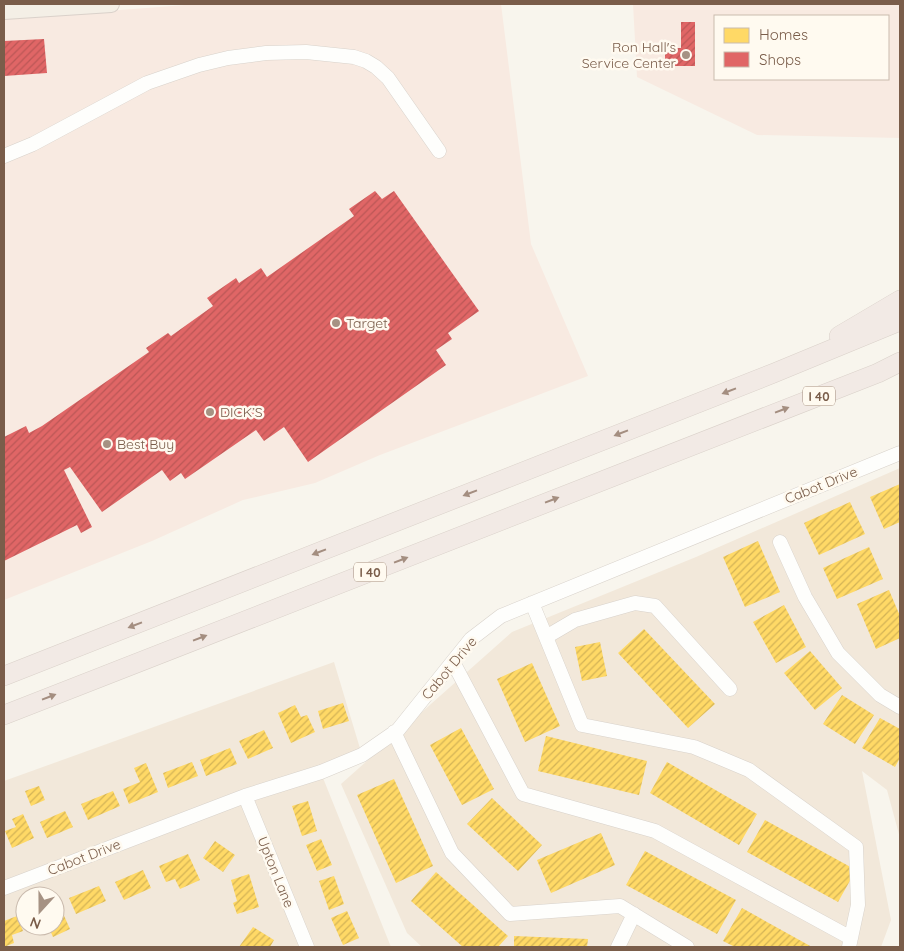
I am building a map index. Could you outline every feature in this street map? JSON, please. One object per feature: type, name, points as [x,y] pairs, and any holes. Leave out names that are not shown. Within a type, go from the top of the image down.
[{"type":"highway","points":[[774,374],[900,300]]},
{"type":"highway","points":[[4,676],[774,374],[900,321]]},
{"type":"highway","name":"I 40","points":[[4,715],[860,380],[900,362]]},
{"type":"main road","points":[[4,11],[111,4]]},
{"type":"street","points":[[4,156],[33,144],[147,83],[163,77],[228,58],[266,53],[306,52],[354,56],[376,67],[388,78],[439,151]]},
{"type":"street","name":"Cabot Drive","points":[[4,888],[245,796],[321,772],[362,755],[398,730],[471,639],[501,616],[900,453]]},
{"type":"street","points":[[780,542],[805,596],[838,653],[880,695],[900,707]]},
{"type":"street","points":[[546,637],[574,620],[635,603],[655,606],[730,689]]},
{"type":"street","points":[[453,662],[522,794],[655,831],[850,943],[858,905],[856,847],[749,770],[694,747],[582,725],[532,604]]},
{"type":"street","points":[[394,732],[452,853],[510,914],[620,906],[686,947]]},
{"type":"street","name":"Upton Lane","points":[[245,796],[307,947]]},
{"type":"street","points":[[618,947],[634,914]]},
{"type":"shaded area","points":[[198,4],[501,4],[531,244],[588,376],[380,455],[315,483],[243,500],[152,541],[4,600],[4,19]]},
{"type":"shaded area","points":[[633,4],[900,4],[900,138],[757,135],[637,77]]},
{"type":"shaded area","points":[[900,468],[900,838],[887,790],[862,771],[891,920],[881,947],[422,947],[407,933],[341,784],[512,632],[696,557]]},
{"type":"shaded area","points":[[334,662],[362,755],[321,773],[391,947],[4,947],[4,781]]},
{"type":"building: Homes","points":[[900,484],[900,522],[884,529],[870,497]]},
{"type":"building: Homes","points":[[850,502],[865,534],[819,555],[804,523]]},
{"type":"building: Homes","points":[[758,541],[780,592],[745,607],[723,557]]},
{"type":"building: Homes","points":[[869,547],[883,579],[837,599],[823,568]]},
{"type":"building: Homes","points":[[889,590],[900,616],[900,638],[876,649],[857,604]]},
{"type":"building: Homes","points":[[784,605],[806,647],[776,663],[753,622]]},
{"type":"building: Homes","points":[[644,629],[715,704],[688,728],[618,653]]},
{"type":"building: Homes","points":[[600,642],[607,676],[582,681],[575,647]]},
{"type":"building: Homes","points":[[810,651],[842,688],[815,710],[784,673]]},
{"type":"building: Homes","points":[[532,663],[560,726],[525,742],[497,679]]},
{"type":"building: Homes","points":[[842,695],[874,715],[855,744],[823,724]]},
{"type":"building: Homes","points":[[343,703],[349,721],[323,729],[318,711]]},
{"type":"building: Homes","points":[[295,705],[301,717],[307,715],[315,732],[291,743],[278,713]]},
{"type":"building: Homes","points":[[880,718],[900,729],[900,758],[895,767],[862,748]]},
{"type":"building: Homes","points":[[461,728],[494,789],[462,805],[430,745]]},
{"type":"building: Homes","points":[[264,730],[273,748],[248,759],[239,741]]},
{"type":"building: Homes","points":[[546,736],[647,761],[639,795],[538,771]]},
{"type":"building: Homes","points":[[230,748],[237,764],[206,776],[200,760]]},
{"type":"building: Homes","points":[[192,762],[198,776],[168,788],[163,773]]},
{"type":"building: Homes","points":[[667,762],[757,814],[739,845],[650,793]]},
{"type":"building: Homes","points":[[146,763],[158,792],[129,804],[123,789],[140,782],[134,768]]},
{"type":"building: Homes","points":[[394,779],[433,866],[396,883],[357,795]]},
{"type":"building: Homes","points":[[39,786],[45,800],[31,806],[25,791]]},
{"type":"building: Homes","points":[[113,791],[120,806],[88,820],[81,804]]},
{"type":"building: Homes","points":[[492,798],[542,845],[518,871],[467,824]]},
{"type":"building: Homes","points":[[308,801],[317,831],[302,836],[292,806]]},
{"type":"building: Homes","points":[[65,811],[73,827],[47,838],[40,822]]},
{"type":"building: Homes","points":[[23,814],[34,838],[12,848],[5,831],[16,827],[12,819]]},
{"type":"building: Homes","points":[[765,820],[856,870],[838,902],[747,852]]},
{"type":"building: Homes","points":[[601,833],[615,865],[551,893],[537,860]]},
{"type":"building: Homes","points":[[321,839],[332,865],[317,871],[306,845]]},
{"type":"building: Homes","points":[[215,841],[235,855],[223,872],[203,858]]},
{"type":"building: Homes","points":[[645,851],[736,900],[717,934],[626,885]]},
{"type":"building: Homes","points":[[188,854],[200,880],[180,889],[175,879],[166,882],[159,866]]},
{"type":"building: Homes","points":[[143,870],[151,888],[124,900],[115,882]]},
{"type":"building: Homes","points":[[436,872],[508,936],[498,947],[463,947],[411,901]]},
{"type":"building: Homes","points":[[249,874],[259,907],[237,914],[233,903],[237,901],[231,880]]},
{"type":"building: Homes","points":[[334,876],[344,904],[329,910],[319,881]]},
{"type":"building: Homes","points":[[99,886],[106,901],[76,914],[69,898]]},
{"type":"building: Homes","points":[[742,908],[812,947],[735,947],[723,941]]},
{"type":"building: Homes","points":[[347,911],[359,938],[343,945],[331,918]]},
{"type":"building: Homes","points":[[15,917],[15,934],[12,935],[14,943],[4,947],[4,921]]},
{"type":"building: Homes","points":[[65,918],[70,929],[65,931]]},
{"type":"building: Homes","points":[[253,927],[274,940],[270,947],[239,947]]},
{"type":"building: Homes","points":[[514,936],[588,939],[587,947],[514,947]]},
{"type":"building: Shops","points":[[681,22],[695,22],[695,66],[665,66],[665,48],[681,48]]},
{"type":"building: Shops","points":[[44,39],[47,73],[4,76],[4,41]]},
{"type":"building: Shops","points":[[375,191],[382,199],[394,191],[479,311],[448,333],[452,339],[436,350],[446,365],[308,462],[284,427],[264,441],[256,430],[185,479],[181,473],[170,481],[162,470],[102,512],[70,467],[64,470],[92,527],[81,533],[77,525],[4,561],[4,437],[26,426],[29,433],[42,426],[149,352],[146,348],[168,333],[171,336],[213,306],[207,298],[236,278],[239,283],[261,268],[267,277],[354,216],[349,209]]},
{"type":"place","name":"Ron Hall's Service Center","points":[[686,55]]},
{"type":"place","name":"Target","points":[[336,323]]},
{"type":"place","name":"DICK’S","points":[[210,412]]},
{"type":"place","name":"Best Buy","points":[[107,444]]}]
